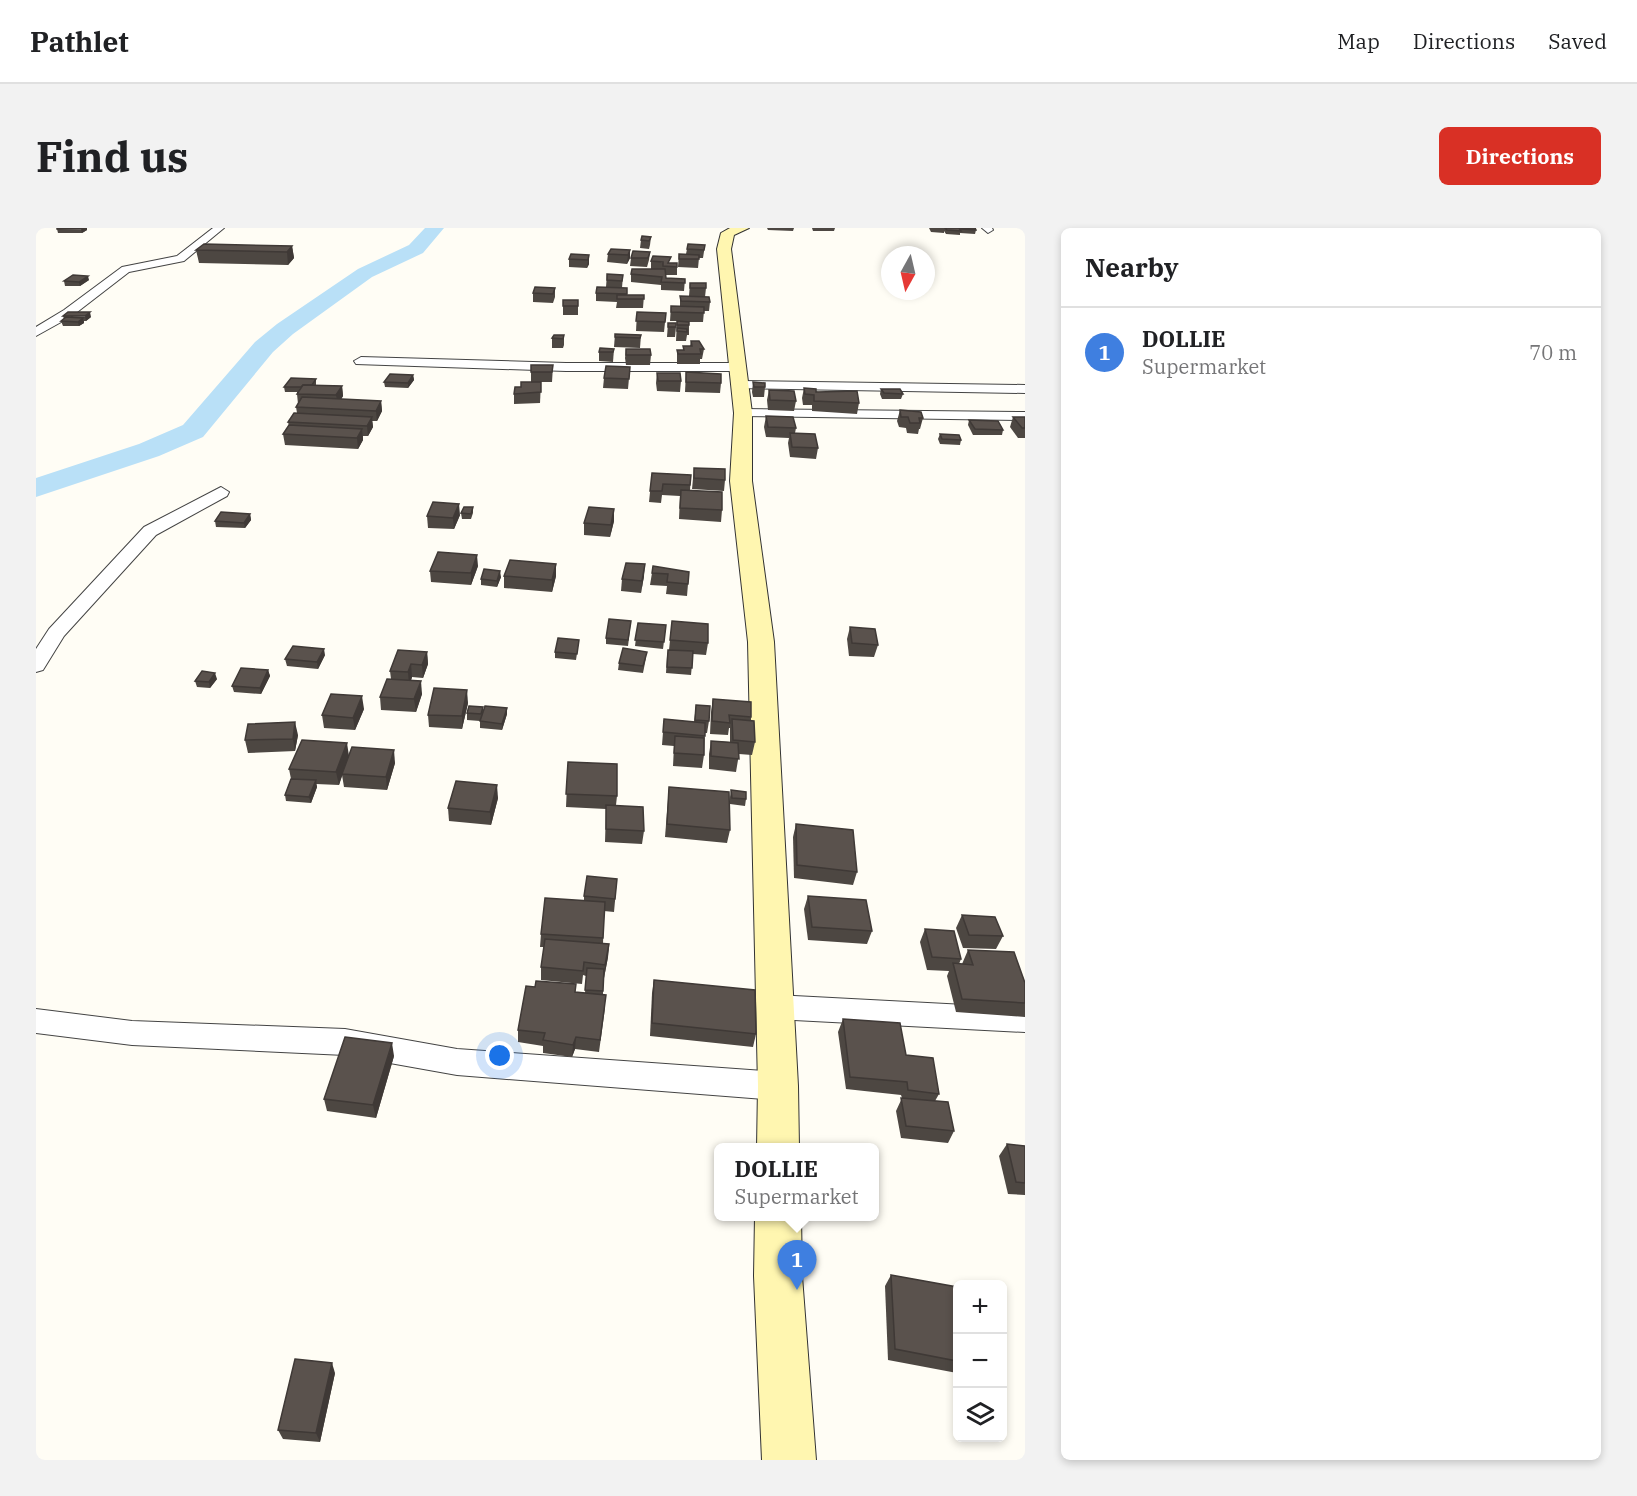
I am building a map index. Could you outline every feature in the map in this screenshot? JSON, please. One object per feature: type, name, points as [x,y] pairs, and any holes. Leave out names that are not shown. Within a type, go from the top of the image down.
[{"type":"street","points":[[36,332],[68,313],[126,269],[180,259],[219,228]]},
{"type":"street","points":[[743,228],[728,233],[724,249],[743,413],[741,481],[760,642],[778,1086],[778,1143]]},
{"type":"street","points":[[361,362],[566,367],[1025,389]]},
{"type":"street","points":[[743,413],[1025,416]]},
{"type":"street","points":[[36,666],[56,633],[150,531],[221,492]]},
{"type":"street","points":[[775,1007],[1025,1020]]},
{"type":"street","points":[[36,1021],[132,1033],[345,1042],[457,1062],[778,1086]]},
{"type":"street","points":[[778,1221],[778,1276],[789,1460]]},
{"type":"building","points":[[57,228],[83,228],[57,229]]},
{"type":"building","points":[[945,228],[959,228],[961,231],[947,230]]},
{"type":"building","points":[[642,236],[651,237],[649,241],[641,240]]},
{"type":"building","points":[[204,244],[292,246],[287,252],[196,250]]},
{"type":"building","points":[[688,244],[705,245],[704,250],[687,249]]},
{"type":"building","points":[[611,249],[630,250],[628,255],[608,254]]},
{"type":"building","points":[[633,251],[650,252],[648,258],[631,258]]},
{"type":"building","points":[[571,254],[589,255],[588,260],[569,259]]},
{"type":"building","points":[[679,254],[699,255],[699,259],[679,259]]},
{"type":"building","points":[[653,256],[671,257],[668,263],[677,263],[677,267],[663,266],[663,262],[651,261]]},
{"type":"building","points":[[632,269],[665,269],[666,278],[685,279],[685,283],[661,282],[662,277],[631,274]]},
{"type":"building","points":[[607,274],[623,275],[622,281],[607,280]]},
{"type":"building","points":[[73,275],[88,276],[79,282],[64,281]]},
{"type":"building","points":[[690,283],[706,283],[706,288],[690,288]]},
{"type":"building","points":[[535,287],[555,288],[553,294],[533,293]]},
{"type":"building","points":[[597,287],[627,288],[627,294],[596,293]]},
{"type":"building","points":[[617,295],[644,295],[644,299],[617,299]]},
{"type":"building","points":[[680,296],[709,297],[710,302],[681,301]]},
{"type":"building","points":[[563,300],[578,300],[578,306],[563,306]]},
{"type":"building","points":[[671,306],[704,307],[704,313],[671,312]]},
{"type":"building","points":[[68,312],[90,312],[85,316],[63,316]]},
{"type":"building","points":[[637,312],[666,313],[665,322],[636,321]]},
{"type":"building","points":[[66,317],[83,318],[78,322],[61,321]]},
{"type":"building","points":[[677,321],[689,322],[689,325],[677,325]]},
{"type":"building","points":[[668,323],[676,323],[676,327],[668,327]]},
{"type":"building","points":[[677,328],[687,329],[687,332],[677,331]]},
{"type":"building","points":[[615,334],[641,335],[640,338],[615,337]]},
{"type":"building","points":[[554,335],[564,335],[563,339],[552,338]]},
{"type":"building","points":[[691,341],[699,341],[704,349],[700,349],[701,354],[678,354],[677,350],[684,350],[683,346],[692,346]]},
{"type":"building","points":[[600,348],[614,349],[613,352],[599,352]]},
{"type":"building","points":[[626,349],[650,349],[651,355],[626,355]]},
{"type":"building","points":[[531,365],[553,365],[552,372],[531,372]]},
{"type":"building","points":[[606,366],[630,367],[629,379],[604,378]]},
{"type":"building","points":[[686,372],[721,374],[721,383],[686,382]]},
{"type":"building","points":[[657,373],[680,373],[681,381],[658,381]]},
{"type":"building","points":[[390,374],[413,375],[408,383],[384,382]]},
{"type":"building","points":[[291,378],[316,379],[312,385],[284,387]]},
{"type":"building","points":[[521,382],[541,382],[541,392],[514,394],[515,387],[521,387]]},
{"type":"building","points":[[753,382],[765,383],[765,387],[754,387]]},
{"type":"building","points":[[303,385],[342,386],[336,395],[297,394]]},
{"type":"building","points":[[804,388],[816,389],[816,392],[857,391],[859,403],[814,401],[814,395],[805,394]]},
{"type":"building","points":[[881,389],[900,389],[903,394],[884,393]]},
{"type":"building","points":[[769,390],[794,391],[796,401],[770,400]]},
{"type":"building","points":[[302,397],[381,401],[376,411],[296,407]]},
{"type":"building","points":[[900,410],[921,412],[923,418],[919,418],[920,423],[910,423],[908,417],[901,417]]},
{"type":"building","points":[[294,413],[372,417],[367,426],[288,422]]},
{"type":"building","points":[[766,416],[793,417],[796,428],[768,427]]},
{"type":"building","points":[[1013,417],[1025,417],[1025,428],[1022,428]]},
{"type":"building","points":[[969,420],[998,421],[1003,430],[975,429]]},
{"type":"building","points":[[289,425],[362,429],[357,438],[283,434]]},
{"type":"building","points":[[790,433],[815,434],[818,448],[792,447]]},
{"type":"building","points":[[940,434],[959,435],[961,440],[942,439]]},
{"type":"building","points":[[694,468],[725,469],[725,480],[694,478]]},
{"type":"building","points":[[652,473],[691,475],[690,485],[663,484],[662,491],[650,491]]},
{"type":"building","points":[[681,490],[722,492],[722,510],[680,508]]},
{"type":"building","points":[[433,502],[459,504],[453,518],[427,516]]},
{"type":"building","points":[[464,507],[473,507],[471,514],[461,513]]},
{"type":"building","points":[[589,507],[614,509],[611,525],[584,523]]},
{"type":"building","points":[[221,512],[250,514],[244,523],[215,521]]},
{"type":"building","points":[[438,552],[477,555],[471,573],[430,571]]},
{"type":"building","points":[[510,560],[556,564],[552,580],[504,576]]},
{"type":"building","points":[[626,563],[645,564],[642,581],[622,579]]},
{"type":"building","points":[[653,566],[689,572],[688,584],[667,582],[668,574],[652,573]]},
{"type":"building","points":[[484,569],[500,571],[497,581],[481,579]]},
{"type":"building","points":[[609,619],[631,621],[628,640],[606,638]]},
{"type":"building","points":[[672,621],[708,624],[708,643],[670,640]]},
{"type":"building","points":[[638,623],[666,625],[664,642],[635,640]]},
{"type":"building","points":[[850,627],[875,629],[878,645],[852,643]]},
{"type":"building","points":[[558,638],[579,640],[577,654],[555,652]]},
{"type":"building","points":[[293,646],[324,649],[317,662],[285,659]]},
{"type":"building","points":[[623,648],[647,652],[643,666],[619,663]]},
{"type":"building","points":[[398,650],[427,652],[422,665],[411,664],[408,672],[390,671]]},
{"type":"building","points":[[668,650],[693,651],[692,668],[667,667]]},
{"type":"building","points":[[241,668],[268,670],[260,688],[232,686]]},
{"type":"building","points":[[202,671],[215,673],[209,682],[195,681]]},
{"type":"building","points":[[387,679],[421,681],[414,699],[380,697]]},
{"type":"building","points":[[434,688],[467,690],[462,716],[428,715]]},
{"type":"building","points":[[331,694],[362,696],[353,718],[322,715]]},
{"type":"building","points":[[713,699],[751,702],[751,717],[729,715],[730,723],[712,721]]},
{"type":"building","points":[[696,705],[710,706],[709,721],[695,720]]},
{"type":"building","points":[[469,706],[483,707],[481,714],[467,713]]},
{"type":"building","points":[[485,706],[507,708],[502,724],[480,721]]},
{"type":"building","points":[[664,719],[705,723],[705,736],[663,732]]},
{"type":"building","points":[[732,719],[754,721],[755,742],[733,740]]},
{"type":"building","points":[[295,722],[293,739],[245,740],[248,724]]},
{"type":"building","points":[[675,736],[704,738],[704,755],[674,753]]},
{"type":"building","points":[[302,740],[347,743],[336,772],[289,769]]},
{"type":"building","points":[[711,741],[738,743],[739,759],[711,756]]},
{"type":"building","points":[[352,747],[394,750],[386,777],[342,774]]},
{"type":"building","points":[[568,762],[617,764],[617,796],[566,794]]},
{"type":"building","points":[[291,779],[316,780],[309,797],[285,795]]},
{"type":"building","points":[[456,781],[497,785],[490,812],[448,808]]},
{"type":"building","points":[[669,787],[729,792],[730,830],[667,824]]},
{"type":"building","points":[[731,790],[746,792],[746,799],[732,798]]},
{"type":"building","points":[[606,805],[643,807],[644,831],[606,829]]},
{"type":"building","points":[[796,824],[853,830],[857,872],[797,865]]},
{"type":"building","points":[[587,876],[617,879],[615,899],[584,896]]},
{"type":"building","points":[[808,896],[866,900],[872,931],[812,927]]},
{"type":"building","points":[[545,898],[605,902],[603,938],[541,934]]},
{"type":"building","points":[[962,915],[995,917],[1003,936],[969,935]]},
{"type":"building","points":[[925,929],[954,931],[961,959],[932,957]]},
{"type":"building","points":[[545,939],[609,944],[605,965],[584,962],[583,971],[541,967]]},
{"type":"building","points":[[968,950],[1014,952],[1025,983],[1025,1003],[962,999],[953,963],[973,965]]},
{"type":"building","points":[[587,968],[604,969],[603,991],[585,990]]},
{"type":"building","points":[[654,980],[755,990],[756,1034],[652,1023]]},
{"type":"building","points":[[536,981],[576,984],[575,992],[606,995],[600,1040],[576,1037],[573,1045],[543,1040],[545,1033],[518,1030],[526,986],[535,987]]},
{"type":"building","points":[[843,1019],[900,1023],[906,1055],[933,1058],[939,1094],[908,1090],[907,1082],[850,1077]]},
{"type":"building","points":[[345,1037],[392,1043],[373,1105],[324,1099]]},
{"type":"building","points":[[901,1098],[948,1102],[954,1131],[906,1126]]},
{"type":"building","points":[[1007,1144],[1025,1146],[1025,1183],[1016,1182]]},
{"type":"building","points":[[891,1275],[953,1286],[953,1360],[895,1349]]},
{"type":"building","points":[[295,1359],[332,1363],[316,1433],[278,1430]]},
{"type":"waterway","points":[[36,488],[149,450],[193,431],[264,347],[285,329],[365,273],[416,249],[435,228]]},
{"type":"place","name":"DOLLIE","points":[[797,1290]]}]
